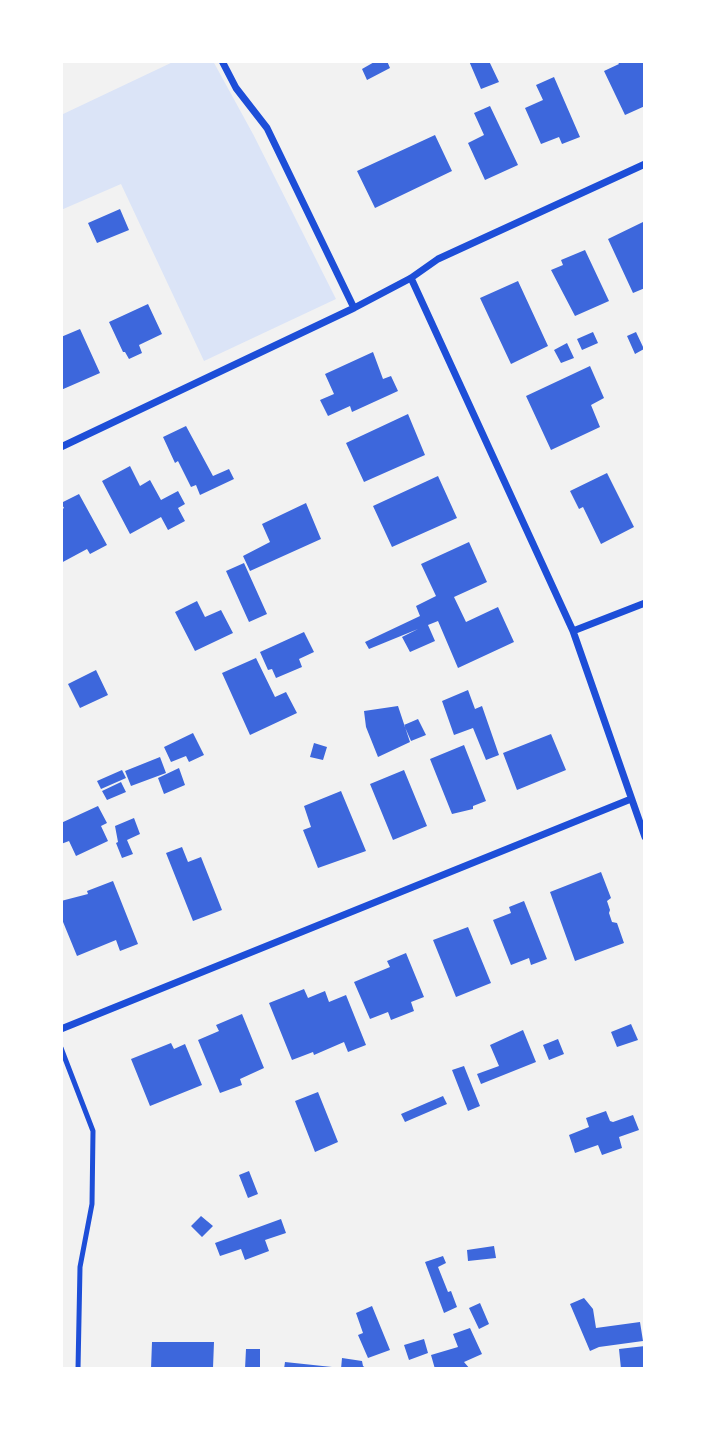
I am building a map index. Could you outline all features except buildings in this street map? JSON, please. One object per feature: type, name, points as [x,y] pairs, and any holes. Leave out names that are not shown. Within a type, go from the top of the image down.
[{"type":"street","points":[[222,61],[236,88],[267,128],[354,309]]},
{"type":"street","points":[[61,447],[354,309],[411,278],[438,259],[645,164]]},
{"type":"street","points":[[411,278],[573,631],[645,837]]},
{"type":"street","points":[[573,631],[645,603]]},
{"type":"street","points":[[61,1029],[631,799]]},
{"type":"lane","points":[[61,1048],[93,1131],[92,1204],[80,1267],[78,1369]]},
{"type":"shaded area","points":[[175,61],[213,61],[336,299],[204,361],[121,184],[61,210],[61,115]]}]
